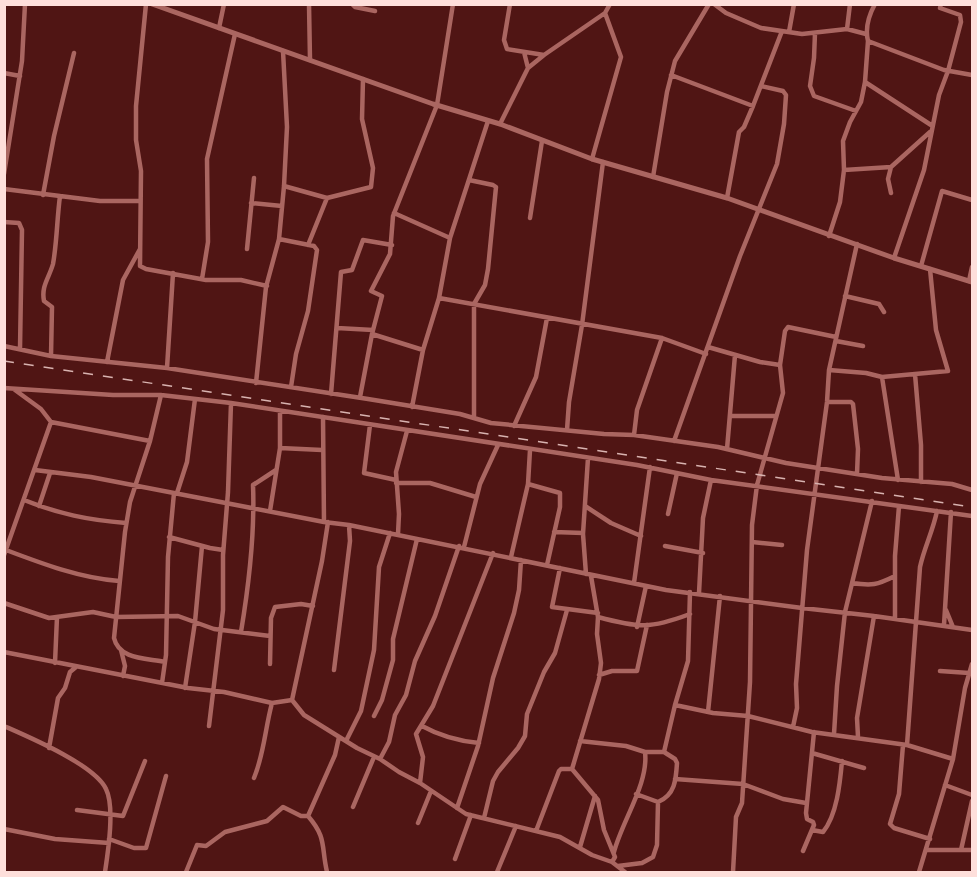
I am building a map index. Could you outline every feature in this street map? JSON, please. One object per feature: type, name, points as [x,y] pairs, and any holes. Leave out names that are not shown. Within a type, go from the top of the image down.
[{"type":"street","points":[[4,174],[20,76],[25,4]]},
{"type":"street","points":[[146,4],[136,106],[136,140],[141,171],[140,249],[142,268],[202,279],[241,280],[267,286]]},
{"type":"street","points":[[152,4],[437,105],[500,124],[592,159],[728,198],[894,258],[971,281],[972,267]]},
{"type":"street","points":[[219,28],[225,4]]},
{"type":"street","points":[[309,4],[310,60]]},
{"type":"street","points":[[352,4],[355,7],[375,11]]},
{"type":"street","points":[[360,398],[372,332],[382,296],[371,291],[390,254],[394,213],[437,105],[453,4]]},
{"type":"street","points":[[510,4],[504,45],[509,51],[544,55]]},
{"type":"street","points":[[500,124],[528,68],[605,13],[610,4]]},
{"type":"street","points":[[653,177],[675,61],[709,4]]},
{"type":"street","points":[[714,4],[726,13],[749,23],[782,32],[815,33],[847,29],[866,34]]},
{"type":"street","points":[[789,32],[794,4]]},
{"type":"street","points":[[847,29],[850,4]]},
{"type":"street","points":[[830,236],[840,202],[844,170],[843,141],[861,102],[866,82],[868,41],[866,34],[875,4]]},
{"type":"street","points":[[894,258],[924,170],[939,95],[948,71],[962,16],[933,4]]},
{"type":"street","points":[[592,159],[621,57],[605,13]]},
{"type":"street","points":[[728,198],[739,132],[744,127],[782,32]]},
{"type":"street","points":[[815,33],[811,93],[856,111]]},
{"type":"street","points":[[202,279],[208,242],[207,159],[235,34]]},
{"type":"street","points":[[868,41],[948,71],[970,75],[972,81]]},
{"type":"street","points":[[256,383],[267,286],[279,239],[284,186],[287,127],[283,51]]},
{"type":"street","points":[[524,52],[528,68]]},
{"type":"street","points":[[43,195],[54,136],[74,53]]},
{"type":"street","points":[[4,73],[20,76]]},
{"type":"street","points":[[671,75],[753,106]]},
{"type":"street","points":[[284,186],[327,198],[372,187],[372,161],[362,119],[363,79]]},
{"type":"street","points":[[866,82],[932,125]]},
{"type":"street","points":[[675,441],[758,208],[771,184],[777,164],[786,95],[783,91],[761,86]]},
{"type":"street","points":[[412,407],[423,350],[439,298],[450,238],[488,121]]},
{"type":"street","points":[[891,193],[888,179],[891,167],[930,132]]},
{"type":"street","points":[[530,218],[542,141]]},
{"type":"street","points":[[567,430],[603,162]]},
{"type":"street","points":[[844,170],[891,167]]},
{"type":"street","points":[[247,249],[254,178]]},
{"type":"street","points":[[469,180],[496,187],[488,268],[484,285],[474,304],[474,418]]},
{"type":"street","points":[[4,189],[100,201],[140,201]]},
{"type":"street","points":[[921,266],[941,193],[944,191],[972,200]]},
{"type":"street","points":[[51,356],[52,307],[44,301],[43,289],[45,279],[52,267],[60,196]]},
{"type":"street","points":[[308,245],[327,198]]},
{"type":"street","points":[[250,203],[282,206]]},
{"type":"street","points":[[394,213],[450,238]]},
{"type":"street","points":[[4,222],[20,223],[22,230],[20,349]]},
{"type":"street","points":[[279,239],[314,246],[317,250],[308,311],[296,354],[291,387]]},
{"type":"street","points":[[331,394],[341,272],[352,270],[363,240],[392,245]]},
{"type":"street","points":[[793,727],[797,708],[796,684],[802,608],[829,370],[856,244]]},
{"type":"street","points":[[107,362],[123,280],[140,249]]},
{"type":"street","points":[[829,370],[866,373],[882,377],[948,370],[936,330],[930,269]]},
{"type":"street","points":[[167,368],[173,273]]},
{"type":"street","points":[[845,296],[879,304],[884,312]]},
{"type":"street","points":[[439,298],[662,338],[706,354]]},
{"type":"street","points":[[514,426],[536,377],[548,318]]},
{"type":"street","points":[[733,873],[736,817],[742,803],[748,716],[752,542],[757,485],[784,388],[780,365],[785,331],[788,327],[863,346]]},
{"type":"street","points":[[338,328],[372,332],[423,350]]},
{"type":"street","points":[[633,435],[637,410],[662,338]]},
{"type":"street","points":[[4,346],[51,356],[167,368],[291,387],[460,414],[491,423],[633,435],[675,441],[727,449],[765,459],[898,480],[952,484],[972,490]]},
{"type":"street","points":[[708,347],[780,365]]},
{"type":"street","points":[[727,449],[735,355]]},
{"type":"street","points":[[915,374],[921,438],[921,482]]},
{"type":"street","points":[[882,377],[898,480]]},
{"type":"street","points":[[4,388],[113,395],[160,395],[195,399],[650,467],[711,480],[972,516]]},
{"type":"street","points":[[15,390],[41,409],[51,422],[150,441]]},
{"type":"street","points":[[160,395],[150,441],[134,487],[126,523],[114,638],[116,645],[133,657],[165,662]]},
{"type":"street","points":[[162,683],[165,662],[169,537],[175,493],[187,462],[195,399]]},
{"type":"street","points":[[827,402],[851,402],[853,404],[858,449],[857,474]]},
{"type":"street","points":[[209,726],[223,610],[223,550],[231,404]]},
{"type":"street","points":[[270,511],[280,448],[280,411]]},
{"type":"street","points":[[730,416],[776,417]]},
{"type":"street","points":[[292,700],[313,606],[326,522],[322,450],[323,417]]},
{"type":"street","points":[[51,422],[5,552],[97,579],[119,581]]},
{"type":"street","points":[[370,425],[364,473],[396,482],[430,483],[476,497]]},
{"type":"street","points":[[398,534],[396,472],[407,430]]},
{"type":"street","points":[[380,759],[389,742],[395,715],[406,695],[415,661],[461,547],[480,484],[498,445]]},
{"type":"street","points":[[280,448],[322,450]]},
{"type":"street","points":[[512,557],[528,484],[530,450]]},
{"type":"street","points":[[572,769],[599,675],[601,657],[597,634],[598,615],[583,533],[588,458]]},
{"type":"street","points":[[634,584],[650,467]]},
{"type":"street","points":[[35,470],[91,477],[134,487],[398,534],[634,584],[972,630]]},
{"type":"street","points":[[242,632],[254,508],[253,485],[276,470]]},
{"type":"street","points":[[39,506],[50,473]]},
{"type":"street","points":[[668,514],[677,473]]},
{"type":"street","points":[[699,593],[703,518],[711,480]]},
{"type":"street","points":[[528,484],[560,493],[560,507],[547,565]]},
{"type":"street","points":[[24,500],[79,518],[126,523]]},
{"type":"street","points":[[834,734],[845,612],[872,501]]},
{"type":"street","points":[[585,506],[614,525],[641,536]]},
{"type":"street","points":[[895,618],[899,506]]},
{"type":"street","points":[[930,839],[894,828],[890,824],[899,794],[905,745],[920,567],[937,511]]},
{"type":"street","points":[[944,625],[951,513]]},
{"type":"street","points":[[334,670],[350,542],[349,525]]},
{"type":"street","points":[[554,532],[583,533]]},
{"type":"street","points":[[346,741],[361,711],[374,650],[379,567],[390,533]]},
{"type":"street","points":[[169,537],[223,550]]},
{"type":"street","points":[[374,716],[382,700],[393,660],[393,639],[417,539]]},
{"type":"street","points":[[752,542],[782,545]]},
{"type":"street","points":[[185,688],[195,622],[202,546]]},
{"type":"street","points":[[665,546],[702,553]]},
{"type":"street","points":[[420,783],[423,757],[416,736],[433,706],[493,553]]},
{"type":"street","points":[[457,808],[479,743],[493,678],[514,613],[521,560]]},
{"type":"street","points":[[560,568],[552,607],[598,615],[637,627],[671,621],[690,614]]},
{"type":"street","points":[[852,583],[871,586],[895,576]]},
{"type":"street","points":[[637,627],[646,586]]},
{"type":"street","points":[[664,752],[688,660],[690,592]]},
{"type":"street","points":[[708,712],[720,596]]},
{"type":"street","points":[[4,603],[44,616],[57,617],[93,612],[116,617],[182,616],[220,630],[270,636]]},
{"type":"street","points":[[270,664],[271,618],[275,607],[301,604],[313,606]]},
{"type":"street","points":[[945,608],[952,627]]},
{"type":"street","points":[[484,818],[493,781],[525,736],[527,714],[544,672],[555,653],[567,610]]},
{"type":"street","points":[[858,737],[857,718],[874,616]]},
{"type":"street","points":[[55,663],[57,617]]},
{"type":"street","points":[[599,675],[612,671],[637,672],[647,625]]},
{"type":"street","points":[[121,650],[123,676]]},
{"type":"street","points":[[4,652],[272,703],[292,700]]},
{"type":"street","points":[[920,873],[953,759],[972,664]]},
{"type":"street","points":[[64,665],[70,672]]},
{"type":"street","points":[[49,748],[58,698],[65,688],[70,672],[77,667]]},
{"type":"street","points":[[940,671],[969,673]]},
{"type":"street","points":[[292,700],[304,715],[420,783],[457,808],[471,815],[560,837],[603,860],[612,862],[625,873]]},
{"type":"street","points":[[254,778],[264,750],[265,730],[272,703]]},
{"type":"street","points":[[675,705],[708,712],[748,716],[814,732],[905,745],[953,759]]},
{"type":"street","points":[[4,726],[68,757],[101,781],[108,792],[109,813],[109,841],[105,870],[114,873]]},
{"type":"street","points":[[422,726],[456,740],[479,743]]},
{"type":"street","points":[[803,851],[814,824],[806,817],[806,803],[814,732]]},
{"type":"street","points":[[308,816],[335,755],[339,737]]},
{"type":"street","points":[[580,741],[626,746],[645,752],[664,752],[676,761],[674,788],[669,795],[658,802]]},
{"type":"street","points":[[613,853],[619,832],[642,777],[645,752]]},
{"type":"street","points":[[812,753],[864,768]]},
{"type":"street","points":[[353,807],[374,757]]},
{"type":"street","points":[[77,810],[120,816],[124,814],[145,761]]},
{"type":"street","points":[[812,830],[824,832],[831,819],[840,789],[842,761]]},
{"type":"street","points":[[537,831],[559,771],[572,769],[600,804],[604,830],[615,857],[612,862]]},
{"type":"street","points":[[4,829],[55,839],[109,841],[134,848],[146,848],[166,776]]},
{"type":"street","points":[[675,779],[743,784],[783,799],[806,803]]},
{"type":"street","points":[[945,785],[972,795]]},
{"type":"street","points":[[418,823],[431,791]]},
{"type":"street","points":[[636,794],[658,802]]},
{"type":"street","points":[[580,847],[595,796]]},
{"type":"street","points":[[961,850],[972,801]]},
{"type":"street","points":[[618,866],[642,862],[652,857],[657,845],[658,802]]},
{"type":"street","points":[[186,873],[197,845],[206,846],[225,832],[267,821],[283,807],[301,816],[308,816]]},
{"type":"street","points":[[455,859],[471,815]]},
{"type":"street","points":[[308,816],[323,839],[327,873]]},
{"type":"street","points":[[497,873],[516,826]]},
{"type":"street","points":[[926,849],[972,850]]},
{"type":"railway","points":[[4,361],[972,507]]}]
